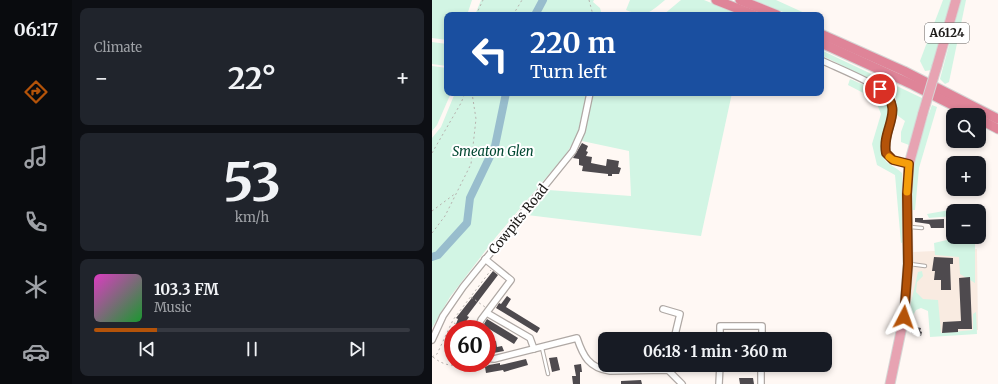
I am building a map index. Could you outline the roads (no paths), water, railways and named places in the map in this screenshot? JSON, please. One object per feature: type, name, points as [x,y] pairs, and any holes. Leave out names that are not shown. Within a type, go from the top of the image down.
[{"type":"highway","points":[[716,0],[746,12]]},
{"type":"highway","points":[[740,0],[770,12]]},
{"type":"highway","points":[[824,35],[904,71],[998,118]]},
{"type":"highway","points":[[824,44],[958,108]]},
{"type":"highway","points":[[986,122],[998,128]]},
{"type":"main road","name":"A6124","points":[[890,384],[904,317],[908,264],[907,194],[909,164],[956,0]]},
{"type":"street","points":[[824,61],[880,89],[889,97],[893,109],[886,141],[886,153],[893,160],[909,164]]},
{"type":"street","name":"Cowpits Road","points":[[432,340],[443,316],[485,259],[573,150],[582,131],[589,96]]},
{"type":"street","points":[[482,320],[511,280],[485,259]]},
{"type":"street","points":[[663,309],[680,314],[676,332]]},
{"type":"street","points":[[488,311],[530,338],[534,349]]},
{"type":"street","points":[[720,332],[720,326],[762,326],[762,332]]},
{"type":"street","points":[[496,358],[577,338],[585,358],[589,363],[598,368]]},
{"type":"street","points":[[672,372],[682,384]]},
{"type":"street","points":[[719,384],[720,372]]},
{"type":"street","points":[[761,372],[761,384]]},
{"type":"lane","points":[[907,227],[922,228]]},
{"type":"lane","points":[[908,264],[925,266]]},
{"type":"lane","points":[[542,347],[548,374]]},
{"type":"waterway","points":[[537,12],[543,0]]},
{"type":"waterway","points":[[432,257],[438,255],[467,223],[470,198],[495,146],[505,96]]},
{"type":"park label","name":"Smeaton Glen","points":[[493,151]]}]
